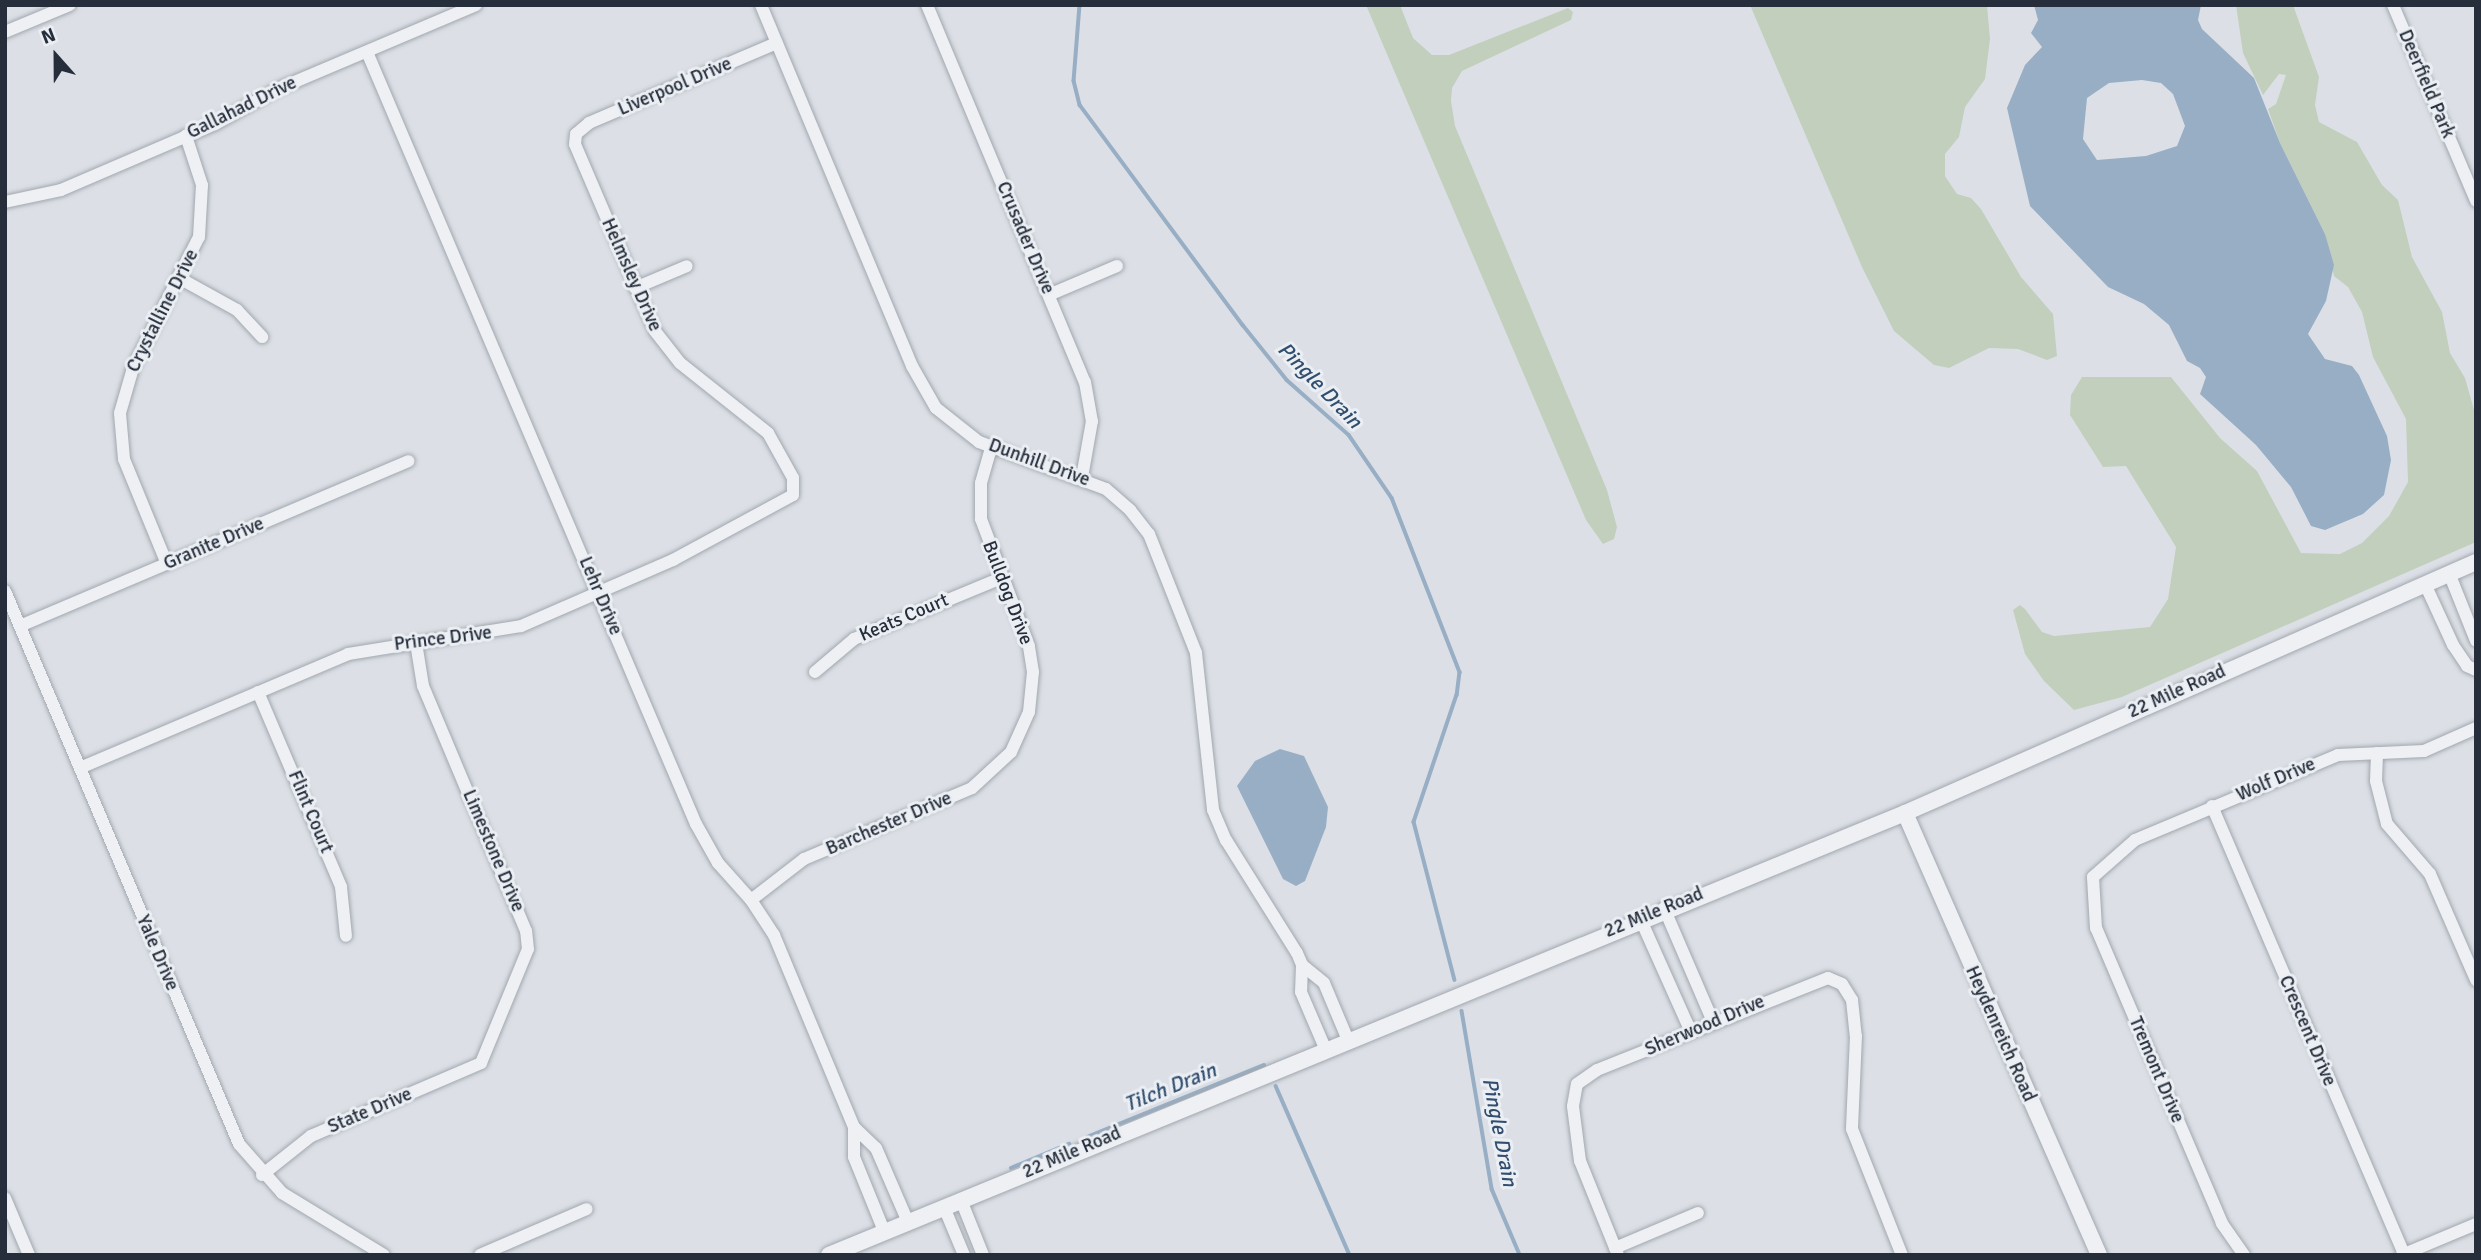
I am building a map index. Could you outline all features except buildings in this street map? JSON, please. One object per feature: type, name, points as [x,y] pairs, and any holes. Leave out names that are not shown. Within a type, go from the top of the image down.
[{"type":"street","points":[[5,32],[70,5]]},
{"type":"street","name":"Gallahad Drive","points":[[5,202],[61,190],[186,136],[278,89],[476,5]]},
{"type":"street","name":"Dunhill Drive","points":[[761,5],[919,382],[943,416],[990,447],[1082,477],[1130,510],[1156,549],[1196,653],[1209,795],[1218,824],[1302,965],[1324,983],[1348,1040]]},
{"type":"street","name":"Crusader Drive","points":[[927,5],[1049,295],[1091,408],[1089,449],[1082,477]]},
{"type":"street","name":"Deerfield Park","points":[[2393,5],[2476,201]]},
{"type":"street","name":"Liverpool Drive","points":[[576,134],[589,123],[777,43]]},
{"type":"street","name":"Lehr Drive","points":[[367,52],[703,839],[718,863],[751,900],[774,935],[854,1127],[854,1157],[884,1231]]},
{"type":"street","name":"Helmsley Drive","points":[[576,134],[578,152],[654,331],[671,354],[768,433],[789,470],[796,490]]},
{"type":"street","name":"Crystalline Drive","points":[[167,564],[124,459],[120,413],[132,368],[181,278],[199,237],[203,211],[200,172],[186,136]]},
{"type":"street","points":[[635,288],[687,266]]},
{"type":"street","points":[[1049,295],[1117,266]]},
{"type":"street","points":[[181,278],[237,310],[262,337]]},
{"type":"street","name":"Bulldog Drive","points":[[990,447],[980,506],[984,533],[1032,659],[1032,699],[1018,738]]},
{"type":"street","name":"Granite Drive","points":[[20,626],[408,461]]},
{"type":"street","name":"Prince Drive","points":[[80,768],[348,654],[506,631],[680,557],[788,500],[796,490]]},
{"type":"street","name":"22 Mile Road","points":[[829,1255],[1664,908],[1905,813],[2476,562]]},
{"type":"street","points":[[2449,573],[2475,638],[2454,645]]},
{"type":"street","name":"Keats Court","points":[[815,672],[854,639],[1001,578]]},
{"type":"street","points":[[2425,584],[2454,645],[2467,666],[2476,670]]},
{"type":"street","name":"Yale Drive","points":[[5,591],[225,1118],[262,1175],[300,1206],[384,1255]]},
{"type":"street","name":"Limestone Drive","points":[[416,643],[429,700],[528,937],[485,1059]]},
{"type":"street","name":"Flint Court","points":[[258,692],[341,887],[346,936]]},
{"type":"street","name":"Wolf Drive","points":[[2093,877],[2135,840],[2338,754],[2424,751],[2476,727]]},
{"type":"street","name":"Barchester Drive","points":[[751,900],[804,859],[972,788],[994,772],[1018,738]]},
{"type":"street","points":[[2377,753],[2377,792],[2387,824],[2430,874],[2476,980]]},
{"type":"street","name":"Crescent Drive","points":[[2212,807],[2403,1254]]},
{"type":"street","name":"Heydenreich Road","points":[[1905,813],[2099,1255]]},
{"type":"street","name":"Tremont Drive","points":[[2093,877],[2095,928],[2222,1223],[2244,1255]]},
{"type":"street","points":[[1664,908],[1713,1022]]},
{"type":"street","points":[[1640,918],[1691,1032]]},
{"type":"street","name":"Dunhill Drive","points":[[1302,965],[1301,992],[1325,1048]]},
{"type":"street","name":"Sherwood Drive","points":[[1617,1251],[1580,1161],[1573,1106],[1577,1084],[1590,1074],[1813,981],[1836,980],[1852,1000],[1856,1024],[1850,1103],[1855,1142],[1902,1255]]},
{"type":"street","name":"State Drive","points":[[262,1175],[311,1136],[485,1059]]},
{"type":"street","name":"Lehr Drive","points":[[854,1127],[876,1148],[908,1222]]},
{"type":"street","points":[[5,1198],[29,1255]]},
{"type":"street","points":[[961,1200],[983,1255]]},
{"type":"street","points":[[944,1207],[964,1255]]},
{"type":"street","points":[[480,1255],[587,1209]]},
{"type":"street","points":[[1617,1251],[1698,1213]]},
{"type":"street","points":[[2403,1254],[2476,1224]]},
{"type":"green space","points":[[1366,5],[1400,5],[1413,38],[1432,55],[1449,55],[1568,8],[1573,12],[1571,20],[1462,71],[1452,88],[1451,101],[1455,126],[1607,490],[1617,527],[1614,539],[1603,544],[1586,520]]},
{"type":"green space","points":[[1750,5],[1987,5],[1990,39],[1985,79],[1965,107],[1959,137],[1945,154],[1945,176],[1957,194],[1971,198],[1981,209],[2021,277],[2053,314],[2057,356],[2047,360],[2018,349],[1989,348],[1949,368],[1934,365],[1894,331],[1862,267]]},
{"type":"green space","points":[[2236,5],[2293,5],[2319,77],[2315,105],[2319,122],[2357,142],[2382,185],[2398,200],[2412,257],[2442,312],[2450,353],[2465,378],[2476,417],[2476,542],[2122,697],[2074,710],[2044,681],[2025,654],[2013,610],[2020,605],[2042,632],[2054,636],[2150,627],[2168,599],[2176,547],[2126,466],[2103,467],[2070,415],[2071,395],[2082,377],[2171,377],[2220,438],[2257,471],[2301,553],[2340,554],[2362,543],[2389,516],[2408,482],[2406,419],[2373,357],[2362,312],[2348,287],[2334,276],[2325,234],[2280,143],[2268,109],[2276,104],[2286,75],[2279,74],[2263,95],[2243,53]]},
{"type":"water","points":[[2034,5],[2201,5],[2198,20],[2202,29],[2254,78],[2280,143],[2325,234],[2334,265],[2326,301],[2308,334],[2325,359],[2352,366],[2359,375],[2387,436],[2391,460],[2384,495],[2363,514],[2325,530],[2311,526],[2291,487],[2256,445],[2200,394],[2206,377],[2200,368],[2187,361],[2169,325],[2144,304],[2108,287],[2030,206],[2007,108],[2025,65],[2042,47],[2031,33],[2038,20]],"holes":[[[2142,80],[2161,83],[2173,94],[2185,126],[2177,146],[2146,156],[2097,160],[2083,139],[2087,98],[2109,83]]]},
{"type":"water","points":[[1280,749],[1304,756],[1328,807],[1326,827],[1305,881],[1296,886],[1283,879],[1237,786],[1255,761]]},
{"type":"waterway","name":"Pingle Drain","points":[[1080,5],[1074,81],[1080,105],[1243,325],[1287,380],[1349,435],[1392,498],[1460,672],[1457,695],[1414,822],[1455,980]]},
{"type":"waterway","name":"Pingle Drain","points":[[1462,1011],[1492,1189],[1520,1255]]},
{"type":"waterway","name":"Tilch Drain","points":[[1087,1137],[1264,1065]]},
{"type":"waterway","name":"Tilch Drain","points":[[1276,1086],[1350,1255]]},
{"type":"waterway","name":"Tilch Drain","points":[[1011,1168],[1069,1144]]}]
